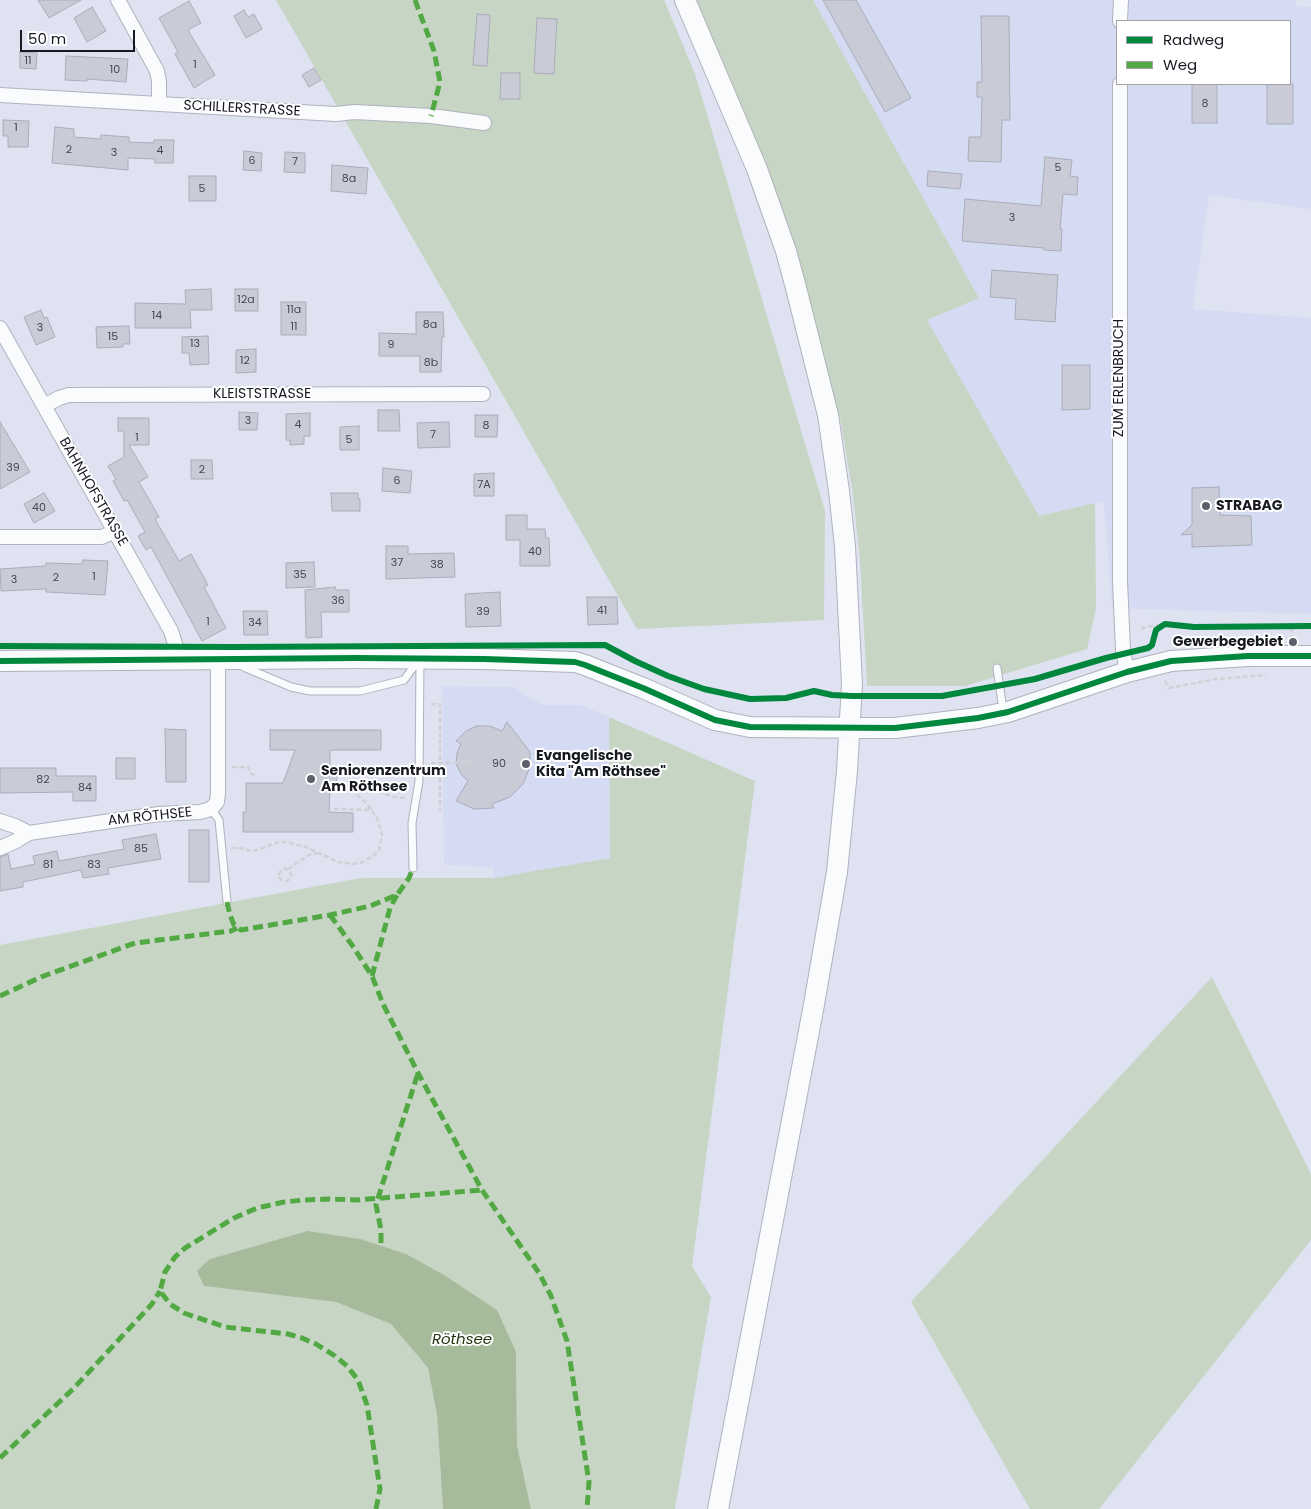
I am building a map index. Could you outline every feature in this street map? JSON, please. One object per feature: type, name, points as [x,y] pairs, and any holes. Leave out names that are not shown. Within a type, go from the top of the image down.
[{"type":"main road","points":[[685,0],[757,169],[786,252],[828,415],[845,546],[852,684],[848,727],[847,771],[837,872],[813,1010],[718,1509]]},
{"type":"main road","points":[[0,661],[484,659],[574,662],[634,684],[715,720],[750,727],[895,728],[1004,713],[1127,672],[1171,661],[1207,658],[1311,656]]},
{"type":"street","points":[[118,0],[157,71],[159,104]]},
{"type":"street","points":[[1120,20],[1121,0]]},
{"type":"street","name":"ZUM ERLENBRUCH","points":[[1120,85],[1120,581],[1122,650],[1127,672]]},
{"type":"street","name":"SCHILLERSTRASSE","points":[[0,95],[336,114],[354,112],[431,116],[484,123]]},
{"type":"street","name":"BAHNHOFSTRASSE","points":[[0,328],[172,631],[176,647],[176,659]]},
{"type":"street","name":"KLEISTSTRASSE","points":[[44,406],[69,395],[483,394]]},
{"type":"street","points":[[0,537],[102,538],[116,530]]},
{"type":"street","name":"AM RÖTHSEE","points":[[0,848],[29,833],[159,814],[200,812],[211,809],[217,802],[218,793],[225,660]]},
{"type":"street","points":[[0,821],[29,833]]},
{"type":"lane","points":[[225,660],[291,686],[310,691],[360,691],[404,680],[420,659]]},
{"type":"lane","points":[[413,868],[412,823],[419,781],[420,659]]},
{"type":"lane","points":[[997,668],[1004,713]]},
{"type":"lane","points":[[211,809],[219,820],[227,902]]},
{"type":"path","points":[[1141,628],[1164,624]]},
{"type":"path","points":[[419,704],[440,704],[440,811]]},
{"type":"path","points":[[419,763],[475,762]]},
{"type":"path","points":[[222,848],[240,848],[250,851],[279,842],[288,842],[302,845],[338,862],[355,864],[363,862],[379,850],[382,834],[373,810],[351,789],[350,780],[394,797],[416,799]]},
{"type":"path","points":[[334,809],[373,810]]},
{"type":"path","points":[[287,869],[291,874],[290,878],[287,881],[283,881],[279,877],[279,873],[284,869],[309,855],[320,853]]},
{"type":"shaded area","points":[[276,0],[664,0],[695,74],[825,511],[824,620],[637,629]]},
{"type":"shaded area","points":[[696,0],[813,0],[979,298],[927,320],[1039,516],[1095,503],[1096,609],[1087,649],[965,686],[867,686],[860,560],[853,495],[841,423],[809,297],[785,223],[728,75]]},
{"type":"shaded area","points":[[813,0],[1296,0],[1296,6],[1311,7],[1311,209],[1209,195],[1193,309],[1311,318],[1311,614],[1112,608],[1104,501],[1039,516],[927,320],[979,298]]},
{"type":"shaded area","name":"Evangelische Kita \"Am Röthsee\"","points":[[442,686],[513,687],[542,705],[581,705],[609,717],[610,858],[494,878],[493,867],[444,865]]},
{"type":"shaded area","points":[[609,717],[755,781],[692,1266],[711,1297],[675,1509],[531,1509],[517,1445],[516,1352],[307,1231],[210,1259],[204,1286],[336,1302],[391,1324],[428,1368],[437,1415],[443,1509],[0,1509],[0,945],[361,878],[494,878],[610,858]]},
{"type":"shaded area","points":[[1212,977],[1311,1174],[1311,1240],[1099,1509],[1030,1509],[911,1302]]},
{"type":"water","name":"Röthsee","points":[[307,1231],[360,1239],[406,1254],[444,1275],[497,1310],[516,1352],[517,1445],[531,1509],[443,1509],[437,1415],[428,1368],[391,1324],[336,1302],[204,1286],[197,1271],[210,1259]]},
{"type":"building","points":[[38,0],[81,0],[49,18]]},
{"type":"building","points":[[823,0],[856,0],[911,98],[885,112]]},
{"type":"building","points":[[189,1],[201,23],[188,30],[215,75],[194,88],[175,54],[178,52],[159,18]]},
{"type":"building","points":[[92,7],[106,31],[87,42],[74,18]]},
{"type":"building","points":[[244,10],[248,17],[254,14],[262,29],[246,38],[234,16]]},
{"type":"building","points":[[477,14],[490,15],[487,66],[473,65]]},
{"type":"building","points":[[981,16],[1009,16],[1010,120],[1002,120],[1001,162],[968,161],[969,137],[981,137],[982,97],[977,97],[977,82],[982,82]]},
{"type":"building","points":[[537,18],[557,19],[554,74],[534,73]]},
{"type":"building","points":[[20,52],[37,53],[36,69],[20,68]]},
{"type":"building","points":[[66,56],[128,59],[126,82],[87,79],[87,81],[65,80]]},
{"type":"building","points":[[314,68],[321,80],[309,87],[302,75]]},
{"type":"building","points":[[501,73],[520,73],[520,99],[500,99]]},
{"type":"building","points":[[1293,84],[1293,124],[1267,124],[1267,85]]},
{"type":"building","points":[[1192,85],[1217,85],[1217,123],[1192,123]]},
{"type":"building","points":[[3,120],[29,121],[28,147],[8,147],[8,136],[3,136]]},
{"type":"building","points":[[55,127],[74,129],[74,137],[101,139],[101,135],[129,137],[129,142],[154,143],[154,140],[174,140],[173,163],[155,163],[155,159],[128,158],[128,170],[52,163]]},
{"type":"building","points":[[244,151],[262,153],[261,171],[243,170]]},
{"type":"building","points":[[285,152],[305,153],[305,173],[284,172]]},
{"type":"building","points":[[1045,157],[1072,160],[1070,176],[1078,177],[1077,195],[1063,194],[1060,229],[1062,229],[1061,251],[962,241],[965,199],[1041,206]]},
{"type":"building","points":[[332,165],[368,168],[366,194],[331,191]]},
{"type":"building","points":[[928,171],[962,174],[960,189],[927,186]]},
{"type":"building","points":[[189,176],[216,176],[216,201],[189,201]]},
{"type":"building","points":[[992,270],[1058,275],[1055,322],[1015,319],[1016,299],[990,297]]},
{"type":"building","points":[[211,289],[212,310],[190,310],[191,328],[135,328],[135,303],[186,304],[185,290]]},
{"type":"building","points":[[235,289],[258,289],[258,311],[235,311]]},
{"type":"building","points":[[281,302],[306,302],[306,335],[281,335]]},
{"type":"building","points":[[41,310],[44,318],[47,317],[55,337],[36,345],[24,317]]},
{"type":"building","points":[[416,312],[443,312],[444,337],[442,337],[441,372],[420,372],[420,356],[379,356],[379,333],[416,334]]},
{"type":"building","points":[[129,326],[130,344],[123,344],[123,347],[97,348],[96,327]]},
{"type":"building","points":[[208,336],[209,364],[190,365],[189,353],[182,353],[182,337]]},
{"type":"building","points":[[256,349],[256,372],[236,373],[236,350]]},
{"type":"building","points":[[1062,365],[1090,365],[1090,409],[1062,410]]},
{"type":"building","points":[[378,410],[399,410],[400,431],[378,431]]},
{"type":"building","points":[[239,412],[258,413],[257,430],[239,430]]},
{"type":"building","points":[[310,413],[310,436],[304,436],[304,444],[290,445],[290,440],[286,440],[286,414]]},
{"type":"building","points":[[475,415],[498,415],[497,437],[475,437]]},
{"type":"building","points":[[118,418],[149,418],[149,445],[129,445],[148,477],[139,482],[159,517],[155,519],[179,561],[191,554],[208,585],[204,587],[226,628],[202,641],[151,547],[146,550],[138,536],[145,532],[127,500],[124,501],[113,481],[116,479],[108,466],[124,457],[124,431],[118,431]]},
{"type":"building","points":[[0,422],[30,472],[0,489]]},
{"type":"building","points":[[449,422],[450,447],[418,448],[417,423]]},
{"type":"building","points":[[359,426],[359,450],[340,450],[340,427]]},
{"type":"building","points":[[191,460],[212,460],[213,479],[191,479]]},
{"type":"building","points":[[383,468],[412,471],[410,493],[382,491]]},
{"type":"building","points":[[494,473],[494,496],[474,496],[474,474]]},
{"type":"building","name":"STRABAG","points":[[1219,487],[1220,515],[1251,516],[1252,545],[1192,547],[1192,534],[1181,535],[1192,525],[1192,488]]},
{"type":"building","points":[[44,493],[55,511],[34,523],[24,504]]},
{"type":"building","points":[[331,493],[358,493],[360,511],[332,511]]},
{"type":"building","points":[[506,515],[527,515],[527,529],[545,529],[546,538],[549,538],[550,566],[520,566],[520,540],[506,540]]},
{"type":"building","points":[[386,546],[408,546],[408,554],[454,553],[455,577],[386,579]]},
{"type":"building","points":[[83,560],[108,561],[105,595],[46,592],[46,589],[1,591],[0,569],[46,566],[46,563],[82,564]]},
{"type":"building","points":[[314,562],[315,587],[286,588],[286,563]]},
{"type":"building","points":[[335,587],[336,590],[349,590],[349,612],[321,612],[322,637],[306,638],[305,590]]},
{"type":"building","points":[[500,592],[501,626],[466,627],[465,594]]},
{"type":"building","points":[[587,597],[617,597],[618,624],[588,625]]},
{"type":"building","points":[[243,611],[267,611],[268,635],[244,635]]},
{"type":"building","points":[[507,722],[530,752],[530,767],[523,784],[510,797],[492,804],[494,808],[474,809],[456,801],[468,781],[461,774],[456,764],[457,753],[461,744],[456,741],[466,731],[477,726],[490,726],[502,731]]},
{"type":"building","points":[[165,729],[186,730],[186,782],[166,782]]},
{"type":"building","name":"Seniorenzentrum Am Röthsee","points":[[270,730],[381,730],[381,750],[330,750],[330,775],[337,775],[336,788],[330,788],[329,812],[353,813],[353,832],[243,832],[243,812],[246,812],[246,783],[283,783],[295,750],[270,750]]},
{"type":"building","points":[[116,758],[135,758],[135,779],[116,779]]},
{"type":"building","points":[[0,768],[56,768],[56,776],[96,776],[96,801],[73,801],[73,792],[0,793]]},
{"type":"building","points":[[189,830],[209,830],[209,882],[189,882]]},
{"type":"building","points":[[156,834],[161,859],[108,868],[109,874],[83,878],[81,870],[23,882],[23,887],[0,891],[0,857],[8,854],[11,869],[35,864],[33,856],[57,851],[59,861],[124,849],[122,840]]},
{"type":"marked path","points":[[415,0],[434,51],[440,82],[431,116]]},
{"type":"marked path","points":[[227,902],[234,925],[241,930],[330,915],[370,906],[397,895],[409,878],[413,868]]},
{"type":"marked path","points":[[372,976],[390,908],[397,895]]},
{"type":"marked path","points":[[330,915],[372,976],[383,1004],[418,1073],[482,1190],[539,1273],[551,1296],[567,1341],[589,1482],[587,1509]]},
{"type":"marked path","points":[[0,996],[41,977],[135,943],[231,931],[237,928]]},
{"type":"marked path","points":[[381,1243],[381,1230],[376,1205],[418,1073]]},
{"type":"marked path","points":[[376,1509],[380,1489],[367,1405],[358,1380],[347,1366],[316,1344],[302,1338],[288,1334],[225,1327],[184,1313],[170,1304],[160,1291],[165,1272],[175,1257],[185,1248],[234,1218],[257,1208],[304,1200],[357,1200],[482,1190]]},
{"type":"marked path","points":[[0,1458],[73,1389],[152,1304],[160,1291]]},
{"type":"cycle path","points":[[0,646],[605,645],[668,676],[704,689],[750,699],[786,698],[814,691],[832,695],[852,696],[942,696],[1035,679],[1148,648],[1152,645],[1156,630],[1165,624],[1194,627],[1311,626]]},
{"type":"cycle path","points":[[0,661],[356,658],[575,662],[643,688],[715,720],[750,727],[895,728],[978,718],[1008,712],[1127,672],[1171,661],[1248,656],[1311,656]]},
{"type":"place","name":"STRABAG","points":[[1206,506]]},
{"type":"place","name":"Gewerbegebiet","points":[[1293,642]]},
{"type":"place","name":"Evangelische Kita \"Am Röthsee\"","points":[[526,764]]},
{"type":"place","name":"Seniorenzentrum Am Röthsee","points":[[311,779]]}]
